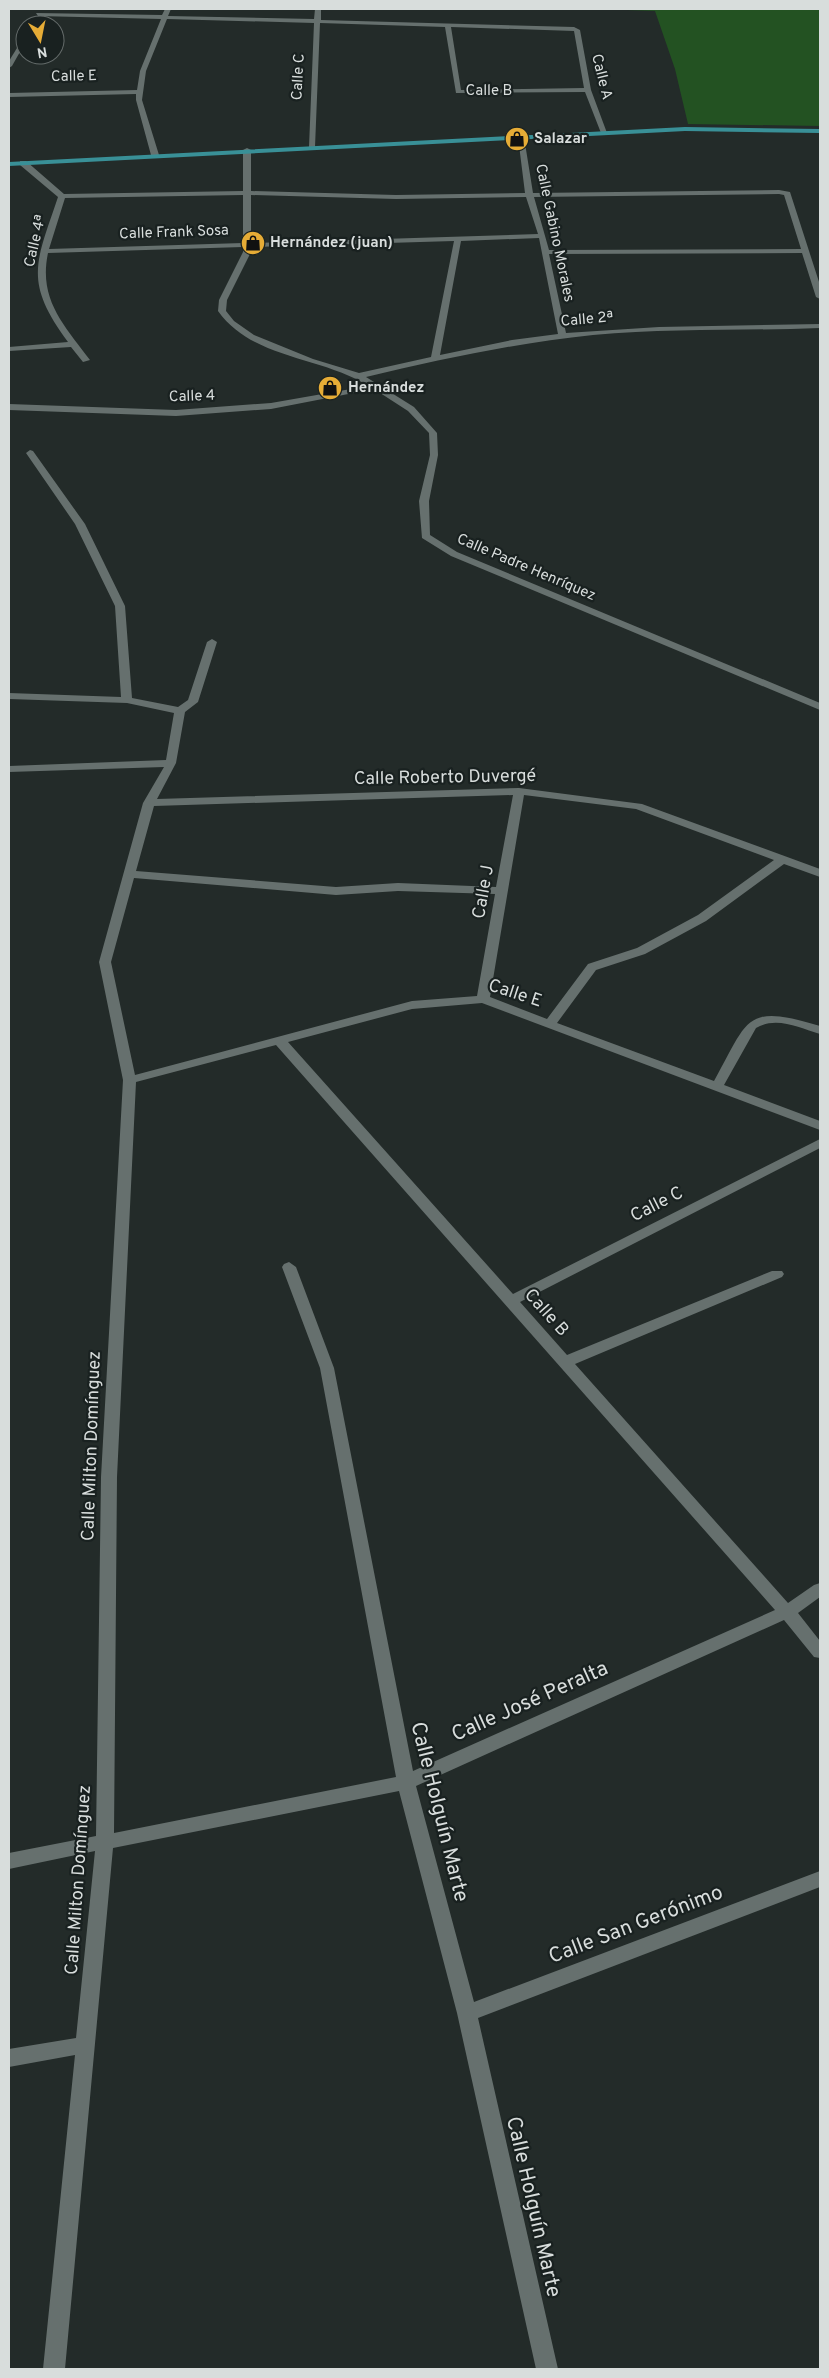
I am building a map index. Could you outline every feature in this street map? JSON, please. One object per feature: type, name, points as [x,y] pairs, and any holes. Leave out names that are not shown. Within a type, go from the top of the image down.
[{"type":"main road","points":[[9,164],[247,150],[685,129],[820,131]]},
{"type":"street","points":[[155,155],[139,100],[143,71],[168,9]]},
{"type":"street","name":"Calle C","points":[[312,147],[318,9]]},
{"type":"street","points":[[37,14],[448,25]]},
{"type":"street","name":"Calle A","points":[[448,25],[575,28],[577,30],[588,90],[604,133]]},
{"type":"street","name":"Calle B","points":[[448,25],[458,92],[588,90]]},
{"type":"street","name":"Calle E","points":[[9,95],[140,92]]},
{"type":"street","name":"Calle Gabino Morales","points":[[521,137],[530,194],[542,236],[562,336]]},
{"type":"street","name":"Calle Padre Henríquez","points":[[247,150],[247,252],[223,300],[222,311],[231,324],[251,337],[310,361],[359,376],[411,409],[433,433],[434,455],[424,501],[425,536],[454,554],[820,707]]},
{"type":"street","name":"Calle 4ª","points":[[24,163],[62,196],[46,251],[41,280],[52,315],[86,360]]},
{"type":"street","points":[[62,196],[247,193],[396,197],[530,194],[784,193],[787,194],[820,297]]},
{"type":"street","name":"Calle Frank Sosa","points":[[46,251],[542,236]]},
{"type":"street","points":[[435,358],[458,239]]},
{"type":"street","points":[[545,252],[806,251]]},
{"type":"street","name":"Calle 2ª","points":[[359,376],[475,349],[562,336],[611,332],[820,326]]},
{"type":"street","points":[[9,349],[74,344]]},
{"type":"street","name":"Calle 4","points":[[9,408],[185,412],[271,406],[374,387]]},
{"type":"street","points":[[30,453],[80,524],[120,606],[127,700]]},
{"type":"street","points":[[9,696],[127,700],[180,711],[194,702],[212,642]]},
{"type":"street","name":"Calle Milton Domínguez","points":[[54,2369],[105,1842],[109,1476],[130,1080],[105,962],[148,803],[171,763],[180,711]]},
{"type":"street","points":[[9,769],[171,763]]},
{"type":"street","name":"Calle Roberto Duvergé","points":[[148,803],[519,791],[638,806],[820,873]]},
{"type":"street","name":"Calle J","points":[[483,999],[519,791]]},
{"type":"street","points":[[550,1024],[592,967],[641,951],[702,918],[782,860]]},
{"type":"street","points":[[129,874],[336,891],[398,887],[502,891]]},
{"type":"street","name":"Calle E","points":[[130,1080],[278,1039],[412,1005],[483,999],[820,1126]]},
{"type":"street","points":[[717,1087],[751,1026],[759,1019],[772,1017],[820,1030]]},
{"type":"street","name":"Calle B","points":[[278,1039],[787,1612],[820,1652]]},
{"type":"street","name":"Calle C","points":[[511,1301],[820,1143]]},
{"type":"street","name":"Calle Holguín Marte","points":[[290,1267],[327,1368],[406,1782],[467,2012],[547,2369]]},
{"type":"street","points":[[565,1362],[777,1274]]},
{"type":"street","name":"Calle José Peralta","points":[[9,1861],[406,1782],[787,1612],[820,1589]]},
{"type":"street","name":"Calle San Gerónimo","points":[[467,2012],[820,1879]]},
{"type":"street","points":[[9,2058],[85,2045]]},
{"type":"green space","points":[[599,9],[820,9],[820,126],[688,124],[675,69],[655,11]]},
{"type":"place","name":"Salazar","points":[[517,139]]},
{"type":"place","name":"Hernández (juan)","points":[[253,243]]},
{"type":"place","name":"Hernández","points":[[330,388]]}]
